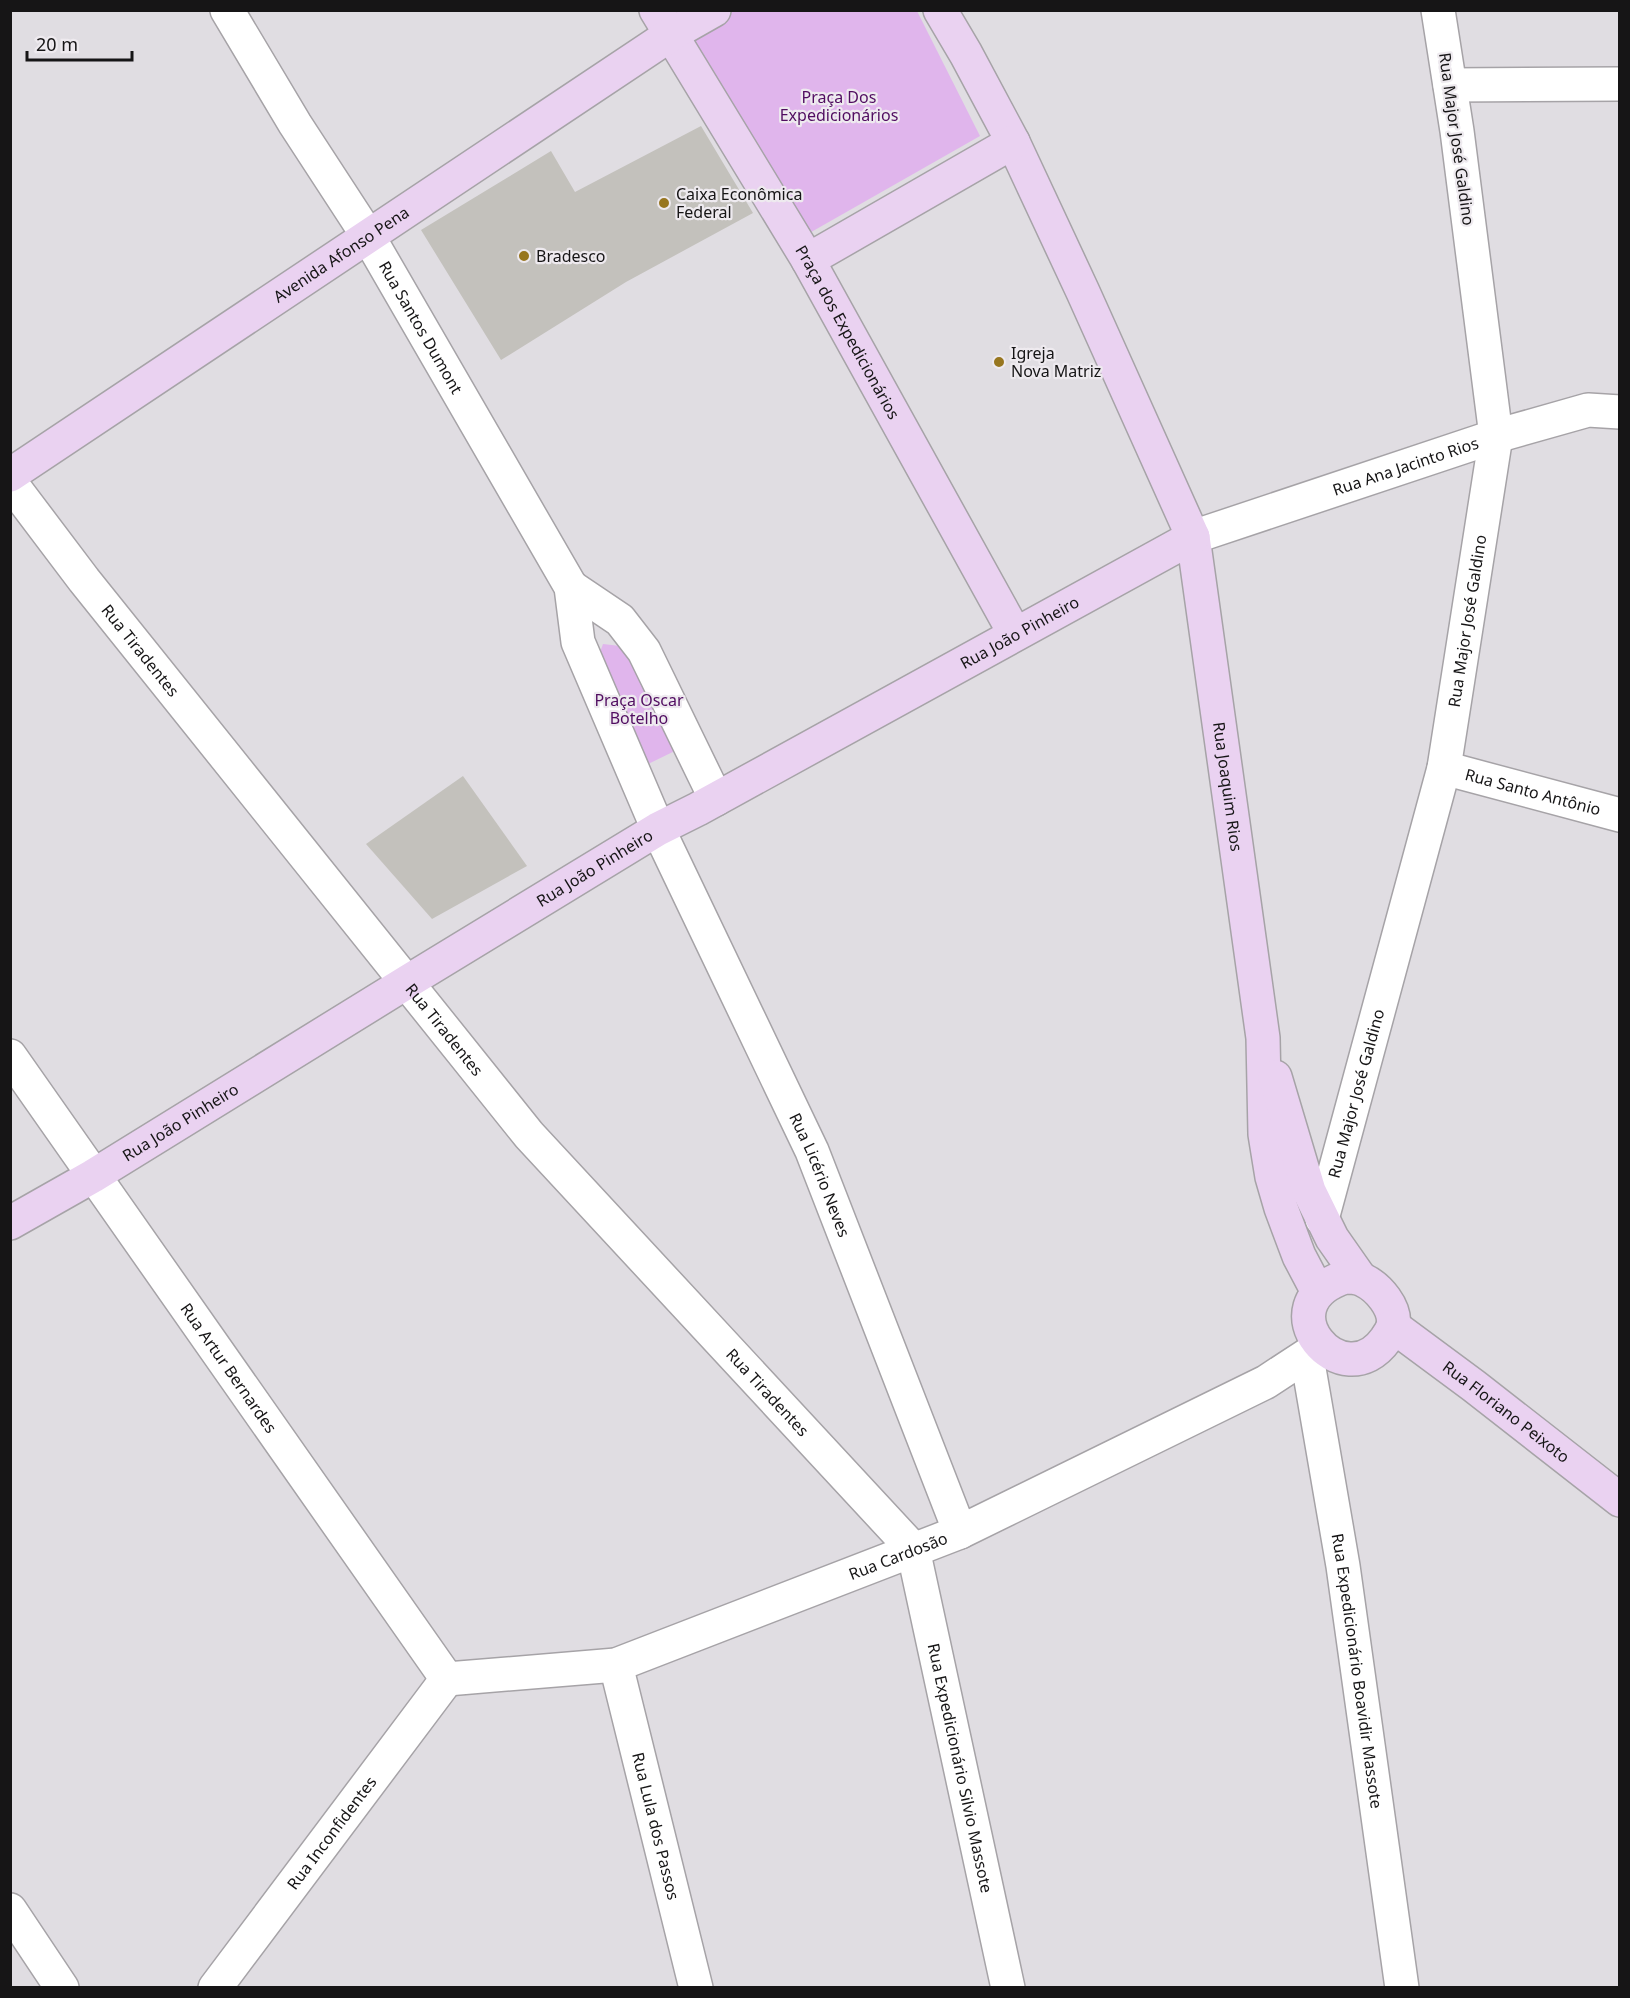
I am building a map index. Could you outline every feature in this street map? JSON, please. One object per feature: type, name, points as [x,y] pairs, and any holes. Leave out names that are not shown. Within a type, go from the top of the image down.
[{"type":"main road","name":"Avenida Afonso Pena","points":[[10,475],[368,236],[663,23],[714,10]]},
{"type":"main road","points":[[940,10],[1013,142],[1193,537]]},
{"type":"main road","name":"Praça dos Expedicionários","points":[[663,23],[808,260],[1015,634]]},
{"type":"main road","points":[[808,260],[1013,142]]},
{"type":"main road","name":"Rua João Pinheiro","points":[[10,1223],[93,1176],[658,829],[1193,537]]},
{"type":"main road","name":"Rua Joaquim Rios","points":[[1193,537],[1263,1038],[1265,1134],[1272,1177],[1299,1256],[1318,1292]]},
{"type":"main road","name":"Rua Joaquim Rios","points":[[1263,1038],[1309,1191],[1332,1238],[1360,1278]]},
{"type":"main road","points":[[1345,1277],[1360,1278],[1378,1288],[1391,1310],[1393,1326],[1385,1340],[1364,1356],[1349,1358],[1314,1352],[1309,1320],[1312,1300],[1330,1282],[1345,1277]]},
{"type":"main road","name":"Rua Floriano Peixoto","points":[[1393,1326],[1618,1492]]},
{"type":"street","name":"Rua Santos Dumont","points":[[227,10],[295,124],[368,236],[571,586],[578,642],[658,829]]},
{"type":"street","name":"Rua Major José Galdino","points":[[1322,1218],[1444,768],[1496,436],[1457,131],[1438,10]]},
{"type":"street","points":[[1450,85],[1620,84]]},
{"type":"street","name":"Rua Ana Jacinto Rios","points":[[1193,537],[1496,436],[1588,410],[1620,412]]},
{"type":"street","name":"Rua Tiradentes","points":[[10,482],[84,580],[530,1135],[913,1549]]},
{"type":"street","name":"Rua Santos Dumont","points":[[571,586],[620,620],[644,651],[716,799]]},
{"type":"street","name":"Rua Santo Antônio","points":[[1444,768],[1620,814]]},
{"type":"street","name":"Rua Licério Neves","points":[[658,829],[812,1151],[960,1532]]},
{"type":"street","name":"Rua Artur Bernardes","points":[[10,1056],[447,1679]]},
{"type":"street","name":"Rua Cardosão","points":[[447,1679],[616,1665],[960,1532],[1266,1382],[1314,1352]]},
{"type":"street","name":"Rua Expedicionário Boavidir Massote","points":[[1314,1352],[1402,1988]]},
{"type":"street","name":"Rua Expedicionário Silvio Massote","points":[[913,1549],[1008,1988]]},
{"type":"street","name":"Rua Lula dos Passos","points":[[616,1665],[696,1988]]},
{"type":"street","name":"Rua Inconfidentes","points":[[215,1988],[447,1679]]},
{"type":"street","points":[[10,1910],[62,1988]]},
{"type":"green space","name":"Praça Dos Expedicionários","points":[[668,11],[917,11],[980,136],[806,235]]},
{"type":"green space","name":"Praça Oscar Botelho","points":[[603,644],[637,648],[685,746],[640,768],[593,672]]},
{"type":"building","name":"Bradesco","points":[[701,126],[753,213],[626,282],[501,360],[421,230],[551,151],[575,192]]},
{"type":"building","points":[[463,776],[527,866],[432,919],[366,844]]},
{"type":"place","name":"Caixa Econômica Federal","points":[[664,203]]},
{"type":"place","name":"Bradesco","points":[[524,256]]},
{"type":"place","name":"Igreja Nova Matriz","points":[[999,362]]}]
